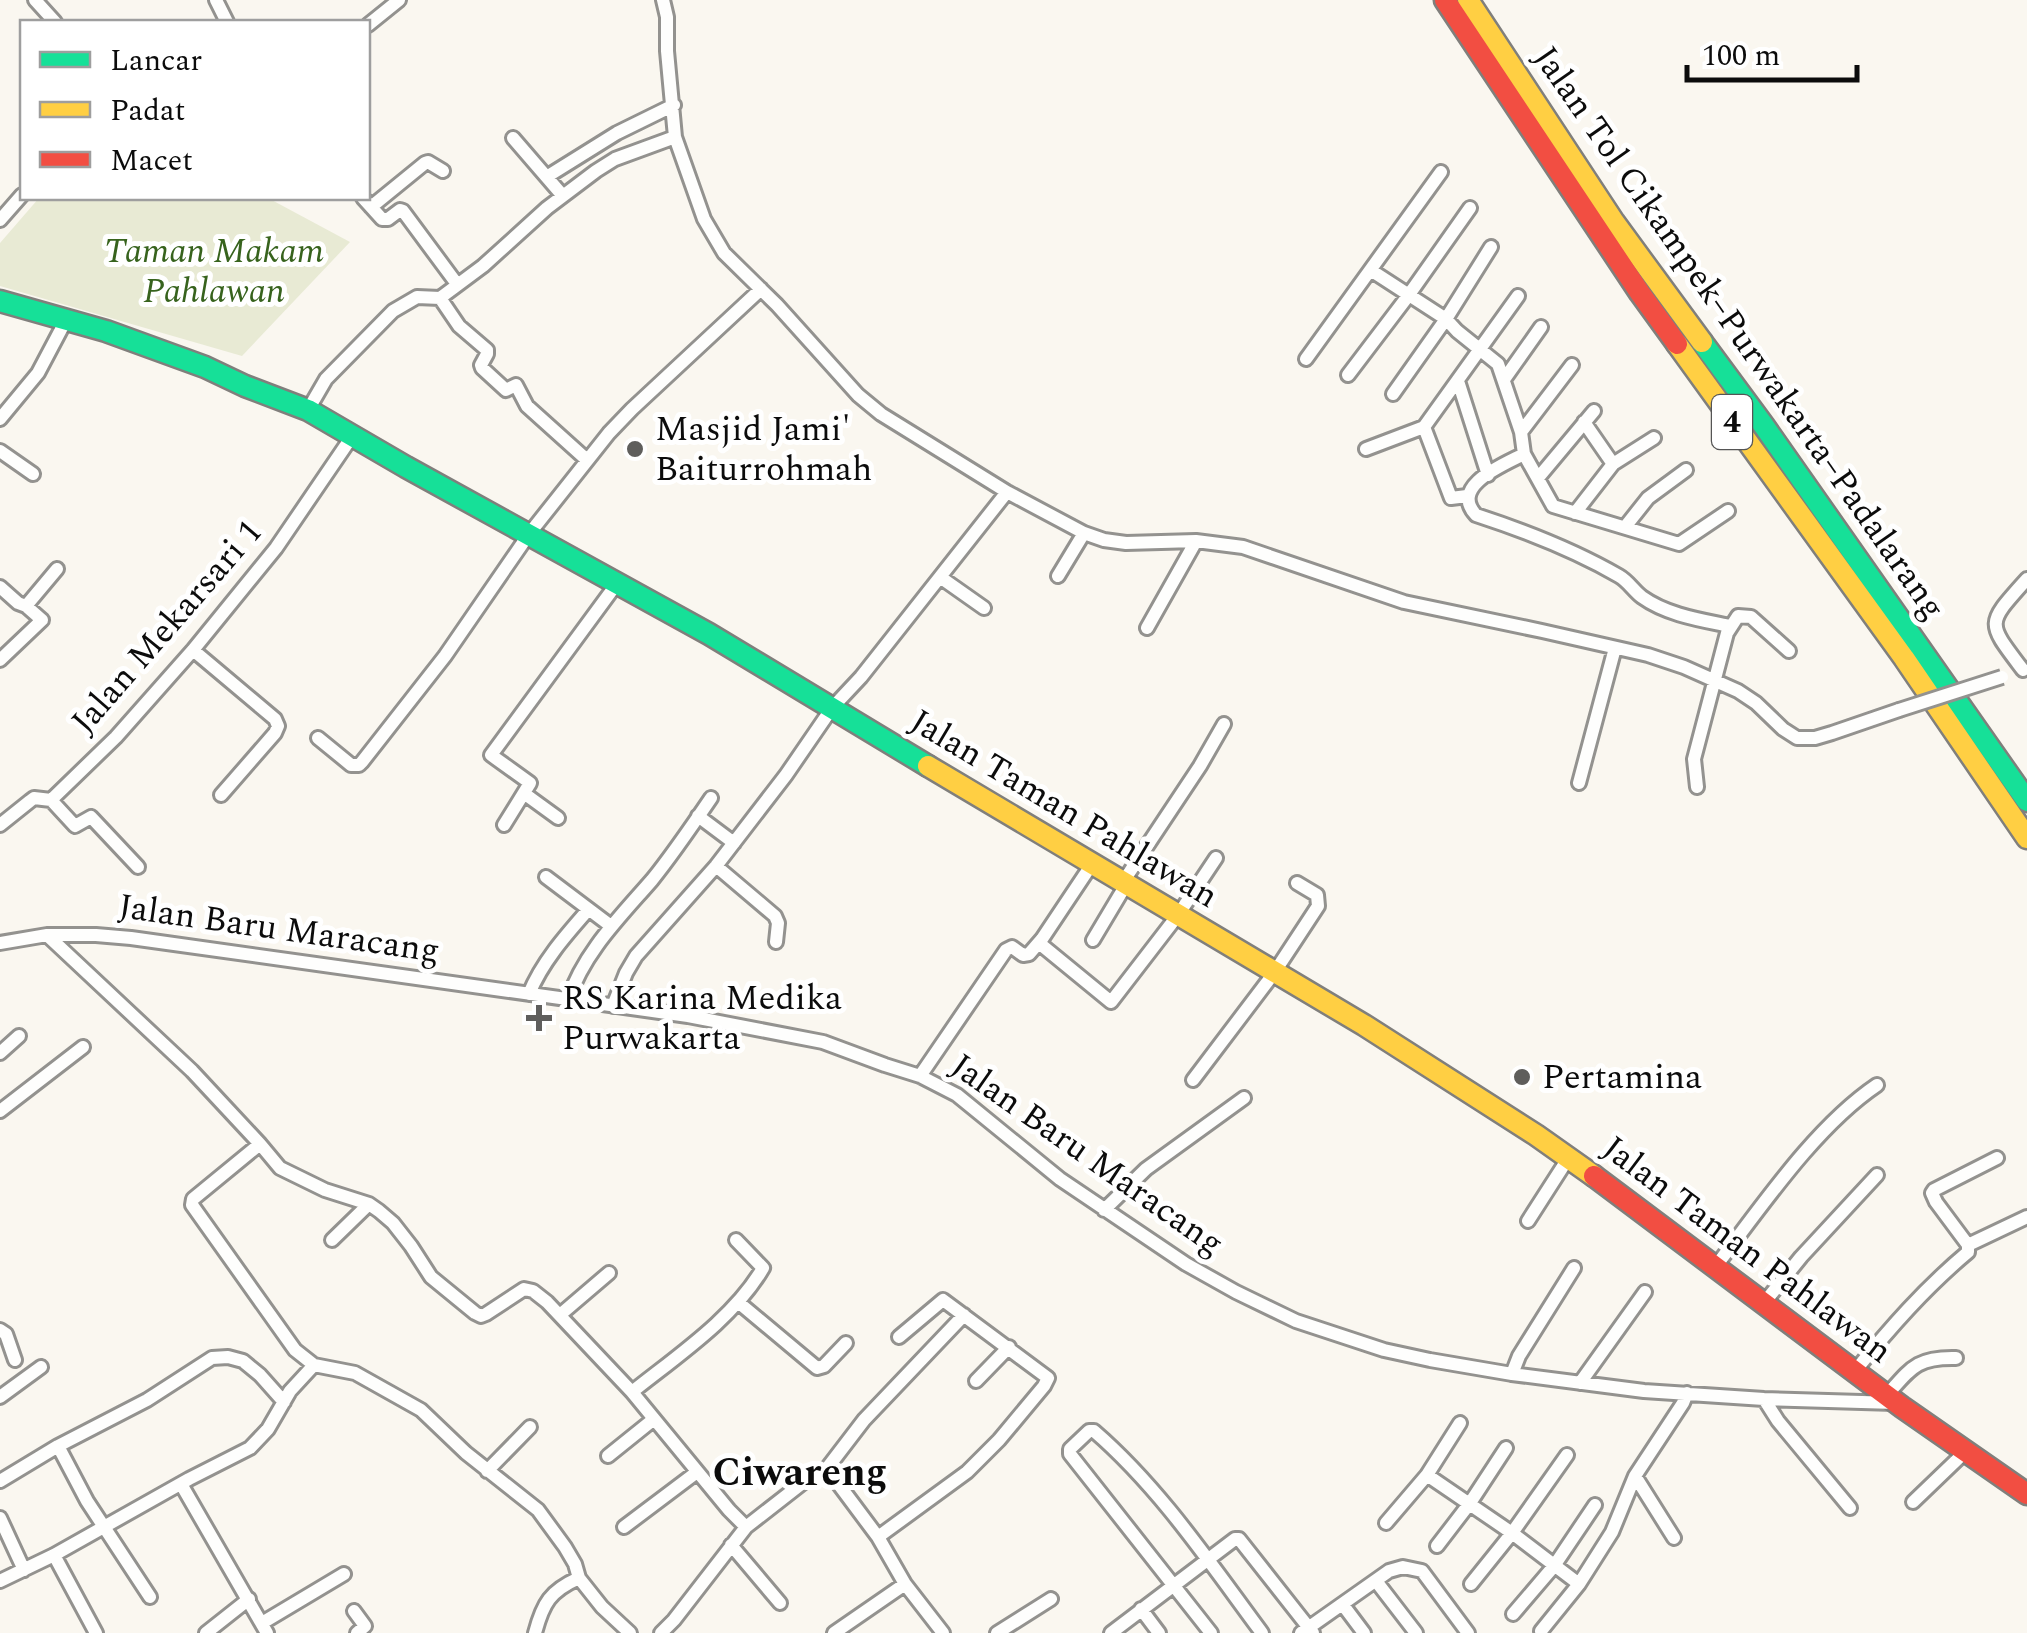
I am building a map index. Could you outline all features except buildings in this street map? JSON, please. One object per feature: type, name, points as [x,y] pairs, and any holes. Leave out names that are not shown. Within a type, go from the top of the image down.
[{"type":"main road","name":"Jalan Tol Cikampek–Purwakarta–Padalarang","points":[[1444,0],[1640,292],[2027,838]]},
{"type":"main road","name":"Jalan Tol Cikampek–Purwakarta–Padalarang","points":[[1468,0],[1614,222],[1764,426],[2027,801]]},
{"type":"main road","name":"Jalan Taman Pahlawan","points":[[0,302],[205,367],[308,410],[709,634],[1364,1024],[1569,1157],[1964,1452],[2027,1494]]},
{"type":"street","points":[[35,0],[53,20]]},
{"type":"street","points":[[370,22],[400,0]]},
{"type":"street","points":[[663,0],[668,18],[675,137],[696,200],[724,252],[881,414],[1007,492],[1084,533],[1126,543],[1222,543],[1423,607],[1615,648],[1684,667],[1756,702],[1797,738],[1832,733],[2025,670],[2002,643],[1995,627],[1998,612],[2027,579]]},
{"type":"street","points":[[548,176],[616,134],[674,105]]},
{"type":"street","points":[[308,410],[326,379],[393,311],[418,297],[440,298],[563,196],[615,159],[675,137]]},
{"type":"street","points":[[513,138],[563,196]]},
{"type":"street","points":[[370,200],[424,163],[443,171]]},
{"type":"street","points":[[1306,359],[1441,172]]},
{"type":"street","points":[[0,220],[20,197]]},
{"type":"street","points":[[367,202],[385,220],[403,211],[457,284]]},
{"type":"street","points":[[1348,375],[1470,208]]},
{"type":"street","points":[[1393,394],[1491,247]]},
{"type":"street","points":[[1372,271],[1446,319],[1498,364],[1522,432],[1524,454],[1553,506],[1679,544],[1728,512]]},
{"type":"street","points":[[318,738],[351,766],[362,762],[445,656],[529,534],[587,460],[632,409],[762,289]]},
{"type":"street","points":[[1366,449],[1424,426],[1518,296]]},
{"type":"street","points":[[440,298],[459,326],[487,350],[482,368],[506,390],[516,385],[526,406],[587,460]]},
{"type":"street","points":[[0,419],[38,373],[66,320]]},
{"type":"street","points":[[1505,378],[1540,327]]},
{"type":"street","points":[[1522,432],[1572,365]]},
{"type":"street","points":[[1458,381],[1488,474]]},
{"type":"street","points":[[1538,478],[1589,416],[1613,464]]},
{"type":"street","points":[[1424,426],[1451,498],[1467,496]]},
{"type":"street","name":"Jalan Mekarsari 1","points":[[0,824],[34,798],[51,800],[116,738],[276,548],[353,435]]},
{"type":"street","points":[[1575,513],[1613,464],[1654,438]]},
{"type":"street","points":[[0,451],[32,474]]},
{"type":"street","points":[[1524,454],[1470,488],[1467,496],[1476,515],[1555,544],[1623,578],[1646,599],[1692,619],[1730,626]]},
{"type":"street","points":[[1625,528],[1648,498],[1686,470]]},
{"type":"street","points":[[613,1006],[636,956],[716,866],[832,708],[1007,492]]},
{"type":"street","points":[[1058,576],[1084,533]]},
{"type":"street","points":[[1147,628],[1196,541]]},
{"type":"street","points":[[26,606],[57,569]]},
{"type":"street","points":[[940,577],[984,608]]},
{"type":"street","points":[[504,824],[530,784],[491,755],[618,582]]},
{"type":"street","points":[[0,587],[42,620],[0,660]]},
{"type":"street","points":[[1697,787],[1694,759],[1730,626],[1738,616],[1751,617],[1789,651]]},
{"type":"street","points":[[1580,784],[1615,648]]},
{"type":"street","points":[[193,650],[278,726],[221,795]]},
{"type":"street","points":[[1093,940],[1224,724]]},
{"type":"street","points":[[525,794],[558,818]]},
{"type":"street","points":[[568,1000],[578,975],[611,926],[668,859],[711,798]]},
{"type":"street","points":[[51,800],[75,826],[92,817],[138,867]]},
{"type":"street","points":[[698,816],[734,843]]},
{"type":"street","points":[[1038,943],[1111,1002],[1216,858]]},
{"type":"street","points":[[920,1076],[1006,950],[1012,948],[1026,956],[1092,864]]},
{"type":"street","points":[[716,866],[776,916],[776,942]]},
{"type":"street","points":[[546,877],[611,926]]},
{"type":"street","points":[[1193,1080],[1274,973],[1318,906],[1316,896],[1297,883]]},
{"type":"street","points":[[530,994],[535,980],[588,910]]},
{"type":"street","name":"Jalan Baru Maracang","points":[[0,943],[47,935],[96,934],[720,1021],[794,1035],[920,1076],[957,1094],[1060,1179],[1186,1264],[1296,1320],[1384,1350],[1512,1374],[1644,1391],[1856,1402],[1892,1399]]},
{"type":"street","points":[[47,935],[192,1072],[280,1168],[325,1190],[369,1204],[393,1223],[431,1277],[474,1313],[486,1314],[524,1289],[561,1314],[746,1527]]},
{"type":"street","points":[[0,1052],[19,1036]]},
{"type":"street","points":[[0,1111],[82,1047]]},
{"type":"street","points":[[1716,1266],[1816,1140],[1848,1106],[1877,1085]]},
{"type":"street","points":[[1104,1210],[1146,1169],[1244,1098]]},
{"type":"street","points":[[260,1144],[193,1199],[192,1205],[295,1350],[314,1366],[354,1373],[421,1410],[486,1471],[538,1510],[565,1546],[578,1578],[602,1608],[630,1633]]},
{"type":"street","points":[[1528,1221],[1569,1157]]},
{"type":"street","points":[[1856,1402],[1861,1376],[1913,1303],[1968,1252],[1968,1245],[1932,1193],[1997,1158]]},
{"type":"street","points":[[1764,1303],[1821,1234],[1878,1175]]},
{"type":"street","points":[[332,1240],[369,1204]]},
{"type":"street","points":[[1968,1245],[2027,1217]]},
{"type":"street","points":[[632,1392],[750,1288],[763,1268],[736,1240]]},
{"type":"street","points":[[1512,1374],[1574,1268]]},
{"type":"street","points":[[561,1314],[609,1273]]},
{"type":"street","points":[[1580,1383],[1645,1292]]},
{"type":"street","points":[[878,1537],[967,1472],[1044,1386],[1047,1376],[940,1300],[899,1337]]},
{"type":"street","points":[[738,1302],[818,1368],[846,1343]]},
{"type":"street","points":[[661,1633],[746,1527],[814,1474],[824,1471],[864,1420],[964,1315]]},
{"type":"street","points":[[0,1330],[6,1334],[16,1360]]},
{"type":"street","points":[[976,1381],[1009,1348]]},
{"type":"street","points":[[0,1482],[58,1446],[147,1400],[212,1358],[243,1361],[284,1402]]},
{"type":"street","points":[[1892,1399],[1909,1371],[1923,1361],[1956,1358]]},
{"type":"street","points":[[0,1581],[250,1448],[268,1429],[290,1390],[314,1366]]},
{"type":"street","points":[[0,1397],[40,1367]]},
{"type":"street","points":[[1541,1631],[1579,1584],[1612,1532],[1634,1476],[1688,1393]]},
{"type":"street","points":[[1764,1399],[1850,1508]]},
{"type":"street","points":[[608,1456],[654,1419]]},
{"type":"street","points":[[1386,1523],[1427,1475],[1460,1423]]},
{"type":"street","points":[[486,1471],[530,1427]]},
{"type":"street","points":[[1211,1633],[1070,1454],[1070,1449],[1089,1431],[1094,1431],[1128,1462],[1262,1633]]},
{"type":"street","points":[[58,1446],[73,1477],[150,1597]]},
{"type":"street","points":[[1437,1546],[1506,1448]]},
{"type":"street","points":[[1913,1502],[1964,1452]]},
{"type":"street","points":[[1471,1584],[1512,1534],[1567,1455]]},
{"type":"street","points":[[824,1471],[834,1478],[878,1537],[905,1584],[943,1633]]},
{"type":"street","points":[[624,1527],[697,1472]]},
{"type":"street","points":[[1427,1475],[1579,1584]]},
{"type":"street","points":[[1634,1476],[1674,1538]]},
{"type":"street","points":[[180,1484],[264,1628],[344,1574]]},
{"type":"street","points":[[1513,1614],[1554,1566],[1595,1505]]},
{"type":"street","points":[[0,1518],[24,1570]]},
{"type":"street","points":[[1111,1633],[1235,1540],[1242,1542],[1308,1631],[1396,1568],[1422,1571],[1468,1633]]},
{"type":"street","points":[[731,1545],[780,1603]]},
{"type":"street","points":[[54,1555],[96,1633]]},
{"type":"street","points":[[534,1633],[544,1605],[559,1586],[578,1578]]},
{"type":"street","points":[[1376,1581],[1416,1633]]},
{"type":"street","points":[[834,1633],[905,1584]]},
{"type":"street","points":[[206,1633],[249,1599]]},
{"type":"street","points":[[998,1633],[1050,1599]]},
{"type":"street","points":[[1343,1605],[1364,1633]]},
{"type":"street","points":[[1141,1609],[1159,1633]]},
{"type":"street","points":[[354,1611],[364,1623],[358,1633]]},
{"type":"green space","name":"Taman Makam Pahlawan","points":[[37,200],[272,200],[350,242],[242,356],[0,286],[0,243]]},
{"type":"traffic: fast","points":[[0,301],[106,331],[308,410],[709,634],[928,766]]},
{"type":"traffic: fast","points":[[1702,342],[2027,801]]},
{"type":"traffic: slow","points":[[1468,0],[1614,222],[1702,342]]},
{"type":"traffic: slow","points":[[1677,344],[1904,658],[2027,838]]},
{"type":"traffic: slow","points":[[928,766],[1364,1025],[1594,1176]]},
{"type":"traffic: jam","points":[[1445,0],[1677,344]]},
{"type":"traffic: jam","points":[[1594,1176],[1902,1407],[2027,1494]]},
{"type":"place","name":"Masjid Jami' Baiturrohmah","points":[[635,449]]},
{"type":"place","name":"RS Karina Medika Purwakarta","points":[[539,1018]]},
{"type":"place","name":"Pertamina","points":[[1522,1077]]},
{"type":"district","name":"Ciwareng","points":[[800,1473]]}]
